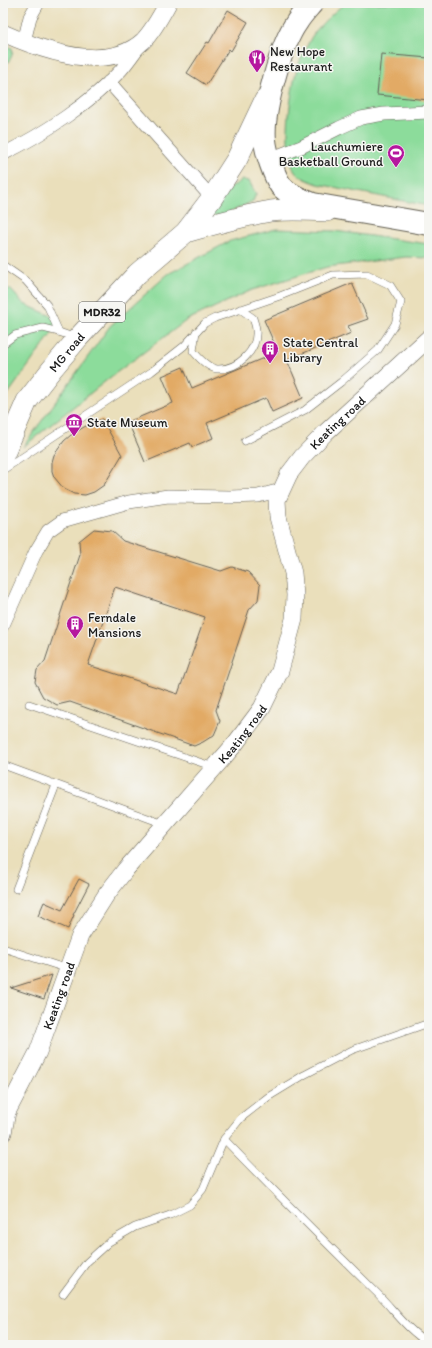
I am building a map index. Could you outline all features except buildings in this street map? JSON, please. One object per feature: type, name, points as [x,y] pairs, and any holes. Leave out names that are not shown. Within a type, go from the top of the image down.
[{"type":"highway","points":[[312,3],[296,22],[286,42],[274,80],[265,121],[265,139],[269,159],[281,186],[295,197],[313,204],[429,224]]},
{"type":"main road","name":"MG road","points":[[3,456],[27,401],[68,335],[186,232],[212,198],[241,153],[274,80]]},
{"type":"main road","name":"MG road","points":[[186,232],[228,220],[272,211],[299,210],[355,212]]},
{"type":"main road","name":"MDR32","points":[[3,431],[27,401]]},
{"type":"street","points":[[24,42],[30,17],[38,3]]},
{"type":"street","points":[[3,154],[23,144],[74,111],[109,82],[122,69],[156,24],[168,3]]},
{"type":"street","points":[[3,33],[24,42],[67,54],[91,58],[112,56],[128,52],[143,41]]},
{"type":"street","points":[[109,82],[212,198]]},
{"type":"street","points":[[269,159],[301,147],[361,118],[384,114],[429,112]]},
{"type":"street","name":"Keating road","points":[[3,1132],[7,1112],[38,1052],[80,936],[106,895],[126,869],[235,744],[262,708],[280,671],[294,619],[295,595],[293,573],[278,517],[277,500],[289,474],[302,457],[321,437],[429,338]]},
{"type":"street","points":[[3,625],[36,551],[48,531],[62,521],[129,502],[168,496],[258,496],[281,490]]},
{"type":"lane","points":[[3,265],[26,281],[47,305],[68,335]]},
{"type":"lane","points":[[3,470],[151,372],[184,346],[205,323],[333,275],[367,274],[390,285],[400,302],[395,324],[378,350],[341,382],[305,410],[245,441]]},
{"type":"lane","points":[[196,332],[193,351],[201,361],[216,369],[234,366],[247,356],[254,342],[256,331],[253,318],[240,309]]},
{"type":"lane","points":[[3,344],[15,335],[43,328],[68,335]]},
{"type":"lane","points":[[28,704],[215,767]]},
{"type":"lane","points":[[3,765],[165,824]]},
{"type":"lane","points":[[16,889],[56,785]]},
{"type":"lane","points":[[3,948],[68,969]]},
{"type":"lane","points":[[63,1294],[87,1262],[108,1242],[135,1227],[170,1215],[190,1205],[202,1189],[224,1139],[241,1118],[268,1097],[304,1075],[352,1050],[429,1023]]},
{"type":"lane","points":[[224,1139],[380,1296],[418,1337],[429,1343]]},
{"type":"green space","points":[[345,3],[429,3],[429,206],[318,184],[300,176],[295,171],[291,162],[288,121],[292,91],[298,65],[314,33],[326,19]]},
{"type":"green space","points":[[3,45],[12,48],[12,54],[10,59],[3,67]]},
{"type":"green space","points":[[242,180],[249,181],[256,194],[253,201],[225,215],[210,216],[230,188]]},
{"type":"green space","points":[[276,229],[335,231],[429,244],[429,258],[406,257],[327,267],[252,290],[187,320],[112,376],[23,447],[110,326],[168,274],[230,241]]},
{"type":"green space","points":[[10,289],[24,304],[54,317],[60,322],[3,401],[3,290]]},
{"type":"place","name":"New Hope Restaurant","points":[[257,73]]},
{"type":"place","name":"Lauchumiere Basketball Ground","points":[[396,168]]},
{"type":"place","name":"State Central Library","points":[[270,364]]},
{"type":"place","name":"State Museum","points":[[74,437]]},
{"type":"place","name":"Ferndale Mansions","points":[[75,639]]}]
